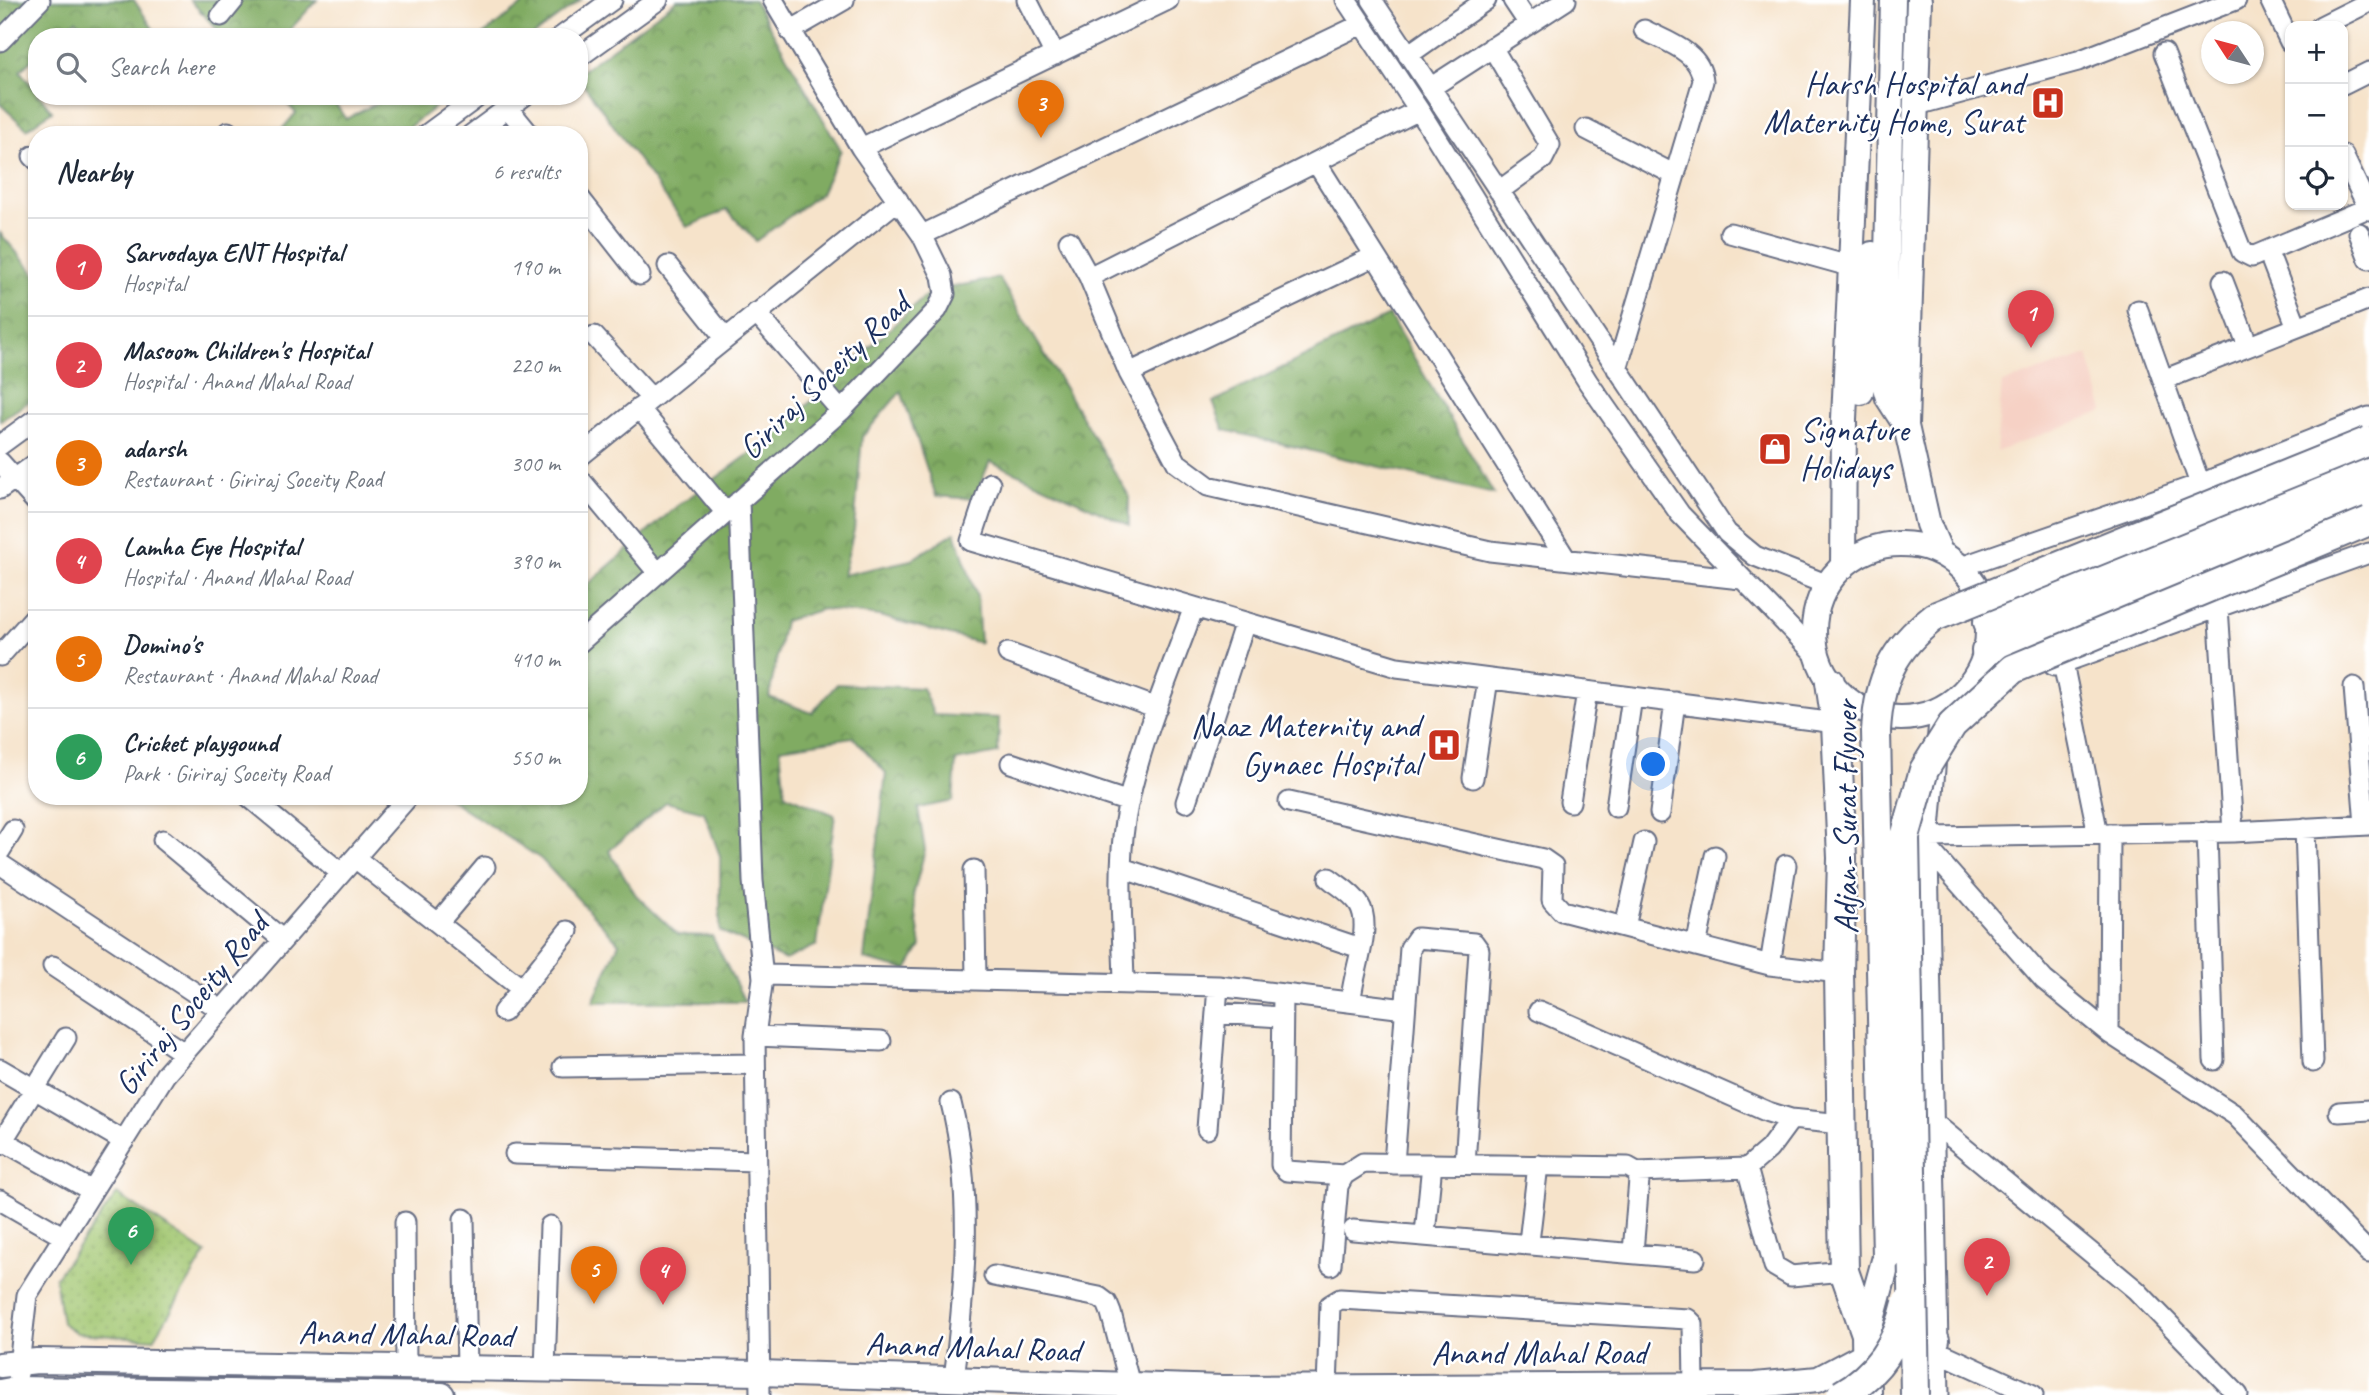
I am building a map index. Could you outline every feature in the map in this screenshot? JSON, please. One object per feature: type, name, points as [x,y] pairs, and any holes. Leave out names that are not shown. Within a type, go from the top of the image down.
[{"type":"highway","name":"Adjan- Surat Flyover","points":[[1866,1344],[1887,1257],[1876,731],[1881,688],[1892,662],[1914,633],[1934,617],[2369,441]]},
{"type":"highway","points":[[1986,651],[2062,606],[2369,469]]},
{"type":"highway","points":[[1988,622],[2062,606],[2369,494]]},
{"type":"highway","name":"Adjan- Surat Flyover","points":[[1915,1395],[1905,837],[1924,770],[1952,725],[2013,669],[2369,521]]},
{"type":"highway","points":[[1824,670],[1836,723],[1842,859],[1839,973],[1844,1271],[1866,1344],[1867,1395]]},
{"type":"highway","points":[[1841,1395],[1858,1385],[1880,1363],[1901,1329],[1914,1273]]},
{"type":"main road","points":[[1893,0],[1884,384],[1888,398],[1906,426]]},
{"type":"main road","points":[[1919,0],[1906,426],[1928,524],[1940,552]]},
{"type":"main road","points":[[1835,576],[1849,265],[1865,1]]},
{"type":"main road","points":[[1844,419],[1863,388],[1880,143],[1865,1]]},
{"type":"main road","points":[[1889,544],[1915,544],[1940,552],[1961,567],[1975,583],[1988,622],[1986,651],[1977,673],[1963,693],[1940,709],[1920,716],[1895,718],[1870,713],[1848,701],[1824,670],[1814,633],[1817,608],[1835,576],[1864,552],[1889,544]]},
{"type":"main road","name":"Anand Mahal Road","points":[[10,1363],[545,1370],[760,1384],[954,1379],[1327,1388],[1755,1385],[1818,1379],[1866,1344],[1937,1346]]},
{"type":"main road","name":"Anand Mahal Road","points":[[8,1391],[442,1395]]},
{"type":"street","points":[[0,41],[40,0]]},
{"type":"street","points":[[221,16],[234,0]]},
{"type":"street","points":[[573,28],[612,0]]},
{"type":"street","points":[[588,51],[658,0]]},
{"type":"street","name":"Giriraj Soceity Road","points":[[588,635],[841,411],[937,310],[945,294],[942,276],[922,234],[861,148],[773,0]]},
{"type":"street","points":[[790,31],[844,0]]},
{"type":"street","points":[[1027,0],[1055,55]]},
{"type":"street","points":[[861,148],[1055,55],[1137,7],[1168,0]]},
{"type":"street","points":[[1346,0],[1419,110],[1588,382],[1692,529],[1824,670]]},
{"type":"street","points":[[1373,0],[1727,533],[1739,546],[1772,564],[1835,576]]},
{"type":"street","points":[[1408,55],[1486,0]]},
{"type":"street","points":[[1513,0],[1529,24]]},
{"type":"street","points":[[1430,88],[1566,0]]},
{"type":"street","points":[[1917,106],[2078,61],[2236,0]]},
{"type":"street","points":[[2270,0],[2285,32]]},
{"type":"street","points":[[2331,21],[2369,2]]},
{"type":"street","points":[[922,234],[1362,24]]},
{"type":"street","points":[[1617,369],[1703,81],[1703,71],[1693,57],[1644,30]]},
{"type":"street","points":[[1492,47],[1550,145],[1543,159],[1499,191]]},
{"type":"street","points":[[2164,53],[2242,253],[2252,257],[2367,200],[2348,164]]},
{"type":"street","points":[[2345,84],[2369,72]]},
{"type":"street","points":[[438,126],[467,105]]},
{"type":"street","points":[[483,126],[512,105]]},
{"type":"street","points":[[517,105],[526,126]]},
{"type":"street","points":[[1089,277],[1419,110]]},
{"type":"street","points":[[1586,129],[1675,175]]},
{"type":"street","points":[[1317,162],[1566,559]]},
{"type":"street","points":[[588,450],[898,200]]},
{"type":"street","points":[[588,209],[640,275]]},
{"type":"street","points":[[1730,233],[1849,265]]},
{"type":"street","points":[[2359,233],[2369,259]]},
{"type":"street","points":[[1069,241],[1089,277],[1129,373],[1177,463],[1208,486],[1490,551],[1741,579]]},
{"type":"street","points":[[1129,373],[1375,256]]},
{"type":"street","points":[[2272,262],[2297,327]]},
{"type":"street","points":[[668,266],[725,338]]},
{"type":"street","points":[[2223,281],[2248,346]]},
{"type":"street","points":[[2163,380],[2369,299]]},
{"type":"street","points":[[2138,310],[2200,484]]},
{"type":"street","points":[[756,313],[841,411]]},
{"type":"street","points":[[594,336],[645,403],[732,507],[753,881],[763,978],[755,1036],[760,1384]]},
{"type":"street","points":[[1961,567],[2200,484],[2369,417]]},
{"type":"street","points":[[0,444],[28,424]]},
{"type":"street","points":[[0,462],[7,485],[28,498]]},
{"type":"street","points":[[7,485],[28,470]]},
{"type":"street","points":[[989,483],[971,541],[1396,667],[1836,723]]},
{"type":"street","points":[[588,489],[658,573]]},
{"type":"street","points":[[1963,693],[2063,663],[2369,552]]},
{"type":"street","points":[[1124,983],[1122,868],[1129,802],[1157,708],[1194,607]]},
{"type":"street","points":[[2218,607],[2233,831]]},
{"type":"street","points":[[1186,802],[1245,622]]},
{"type":"street","points":[[0,656],[28,624]]},
{"type":"street","points":[[1008,653],[1157,708]]},
{"type":"street","points":[[2063,663],[2104,834],[2109,1033]]},
{"type":"street","points":[[1473,778],[1488,678]]},
{"type":"street","points":[[1929,843],[2367,825],[2354,687]]},
{"type":"street","points":[[1570,802],[1587,691]]},
{"type":"street","points":[[1616,807],[1632,697]]},
{"type":"street","points":[[1660,813],[1675,702]]},
{"type":"street","points":[[1939,1395],[1929,843],[1940,709]]},
{"type":"street","points":[[1011,762],[1129,802]]},
{"type":"street","points":[[1289,802],[1543,859],[1552,866],[1555,905],[1562,911],[1770,965],[1839,973]]},
{"type":"street","points":[[259,805],[341,873]]},
{"type":"street","name":"Giriraj Soceity Road","points":[[8,1391],[10,1363],[27,1295],[165,1075],[401,805]]},
{"type":"street","points":[[2305,828],[2313,1062]]},
{"type":"street","points":[[0,851],[13,830]]},
{"type":"street","points":[[2207,832],[2214,1060]]},
{"type":"street","points":[[163,839],[283,940]]},
{"type":"street","points":[[1625,927],[1644,842]]},
{"type":"street","points":[[1929,843],[2044,980],[2109,1033],[2235,1115],[2369,1253]]},
{"type":"street","points":[[1696,946],[1715,856]]},
{"type":"street","points":[[355,858],[522,989]]},
{"type":"street","points":[[0,864],[221,1010]]},
{"type":"street","points":[[1770,965],[1786,865]]},
{"type":"street","points":[[438,923],[485,867]]},
{"type":"street","points":[[1122,868],[1360,948]]},
{"type":"street","points":[[974,870],[976,979]]},
{"type":"street","points":[[1329,878],[1353,896],[1361,907],[1364,923],[1351,985],[1351,1002]]},
{"type":"street","points":[[503,1012],[568,930]]},
{"type":"street","points":[[1394,1164],[1410,948],[1414,939],[1474,943],[1478,947],[1465,1164]]},
{"type":"street","points":[[52,965],[184,1053]]},
{"type":"street","points":[[763,978],[767,975],[1218,986],[1405,1009]]},
{"type":"street","points":[[1207,1129],[1218,986]]},
{"type":"street","points":[[1283,994],[1280,1165],[1287,1171],[1344,1175],[1363,1163],[1629,1167],[1637,1172],[1747,1168],[1769,1149],[1791,1119]]},
{"type":"street","points":[[1539,1011],[1768,1112],[1791,1119],[1842,1124]]},
{"type":"street","points":[[1216,1013],[1282,1017]]},
{"type":"street","points":[[755,1036],[881,1041]]},
{"type":"street","points":[[66,1038],[1,1141],[92,1191]]},
{"type":"street","points":[[563,1067],[755,1064]]},
{"type":"street","points":[[0,1069],[124,1141]]},
{"type":"street","points":[[951,1103],[962,1163],[965,1255],[954,1379]]},
{"type":"street","points":[[2339,1112],[2369,1110]]},
{"type":"street","points":[[1933,1122],[2137,1290],[2238,1395]]},
{"type":"street","points":[[515,1154],[757,1161]]},
{"type":"street","points":[[1425,1234],[1432,1164]]},
{"type":"street","points":[[1529,1242],[1538,1166]]},
{"type":"street","points":[[1747,1168],[1774,1266],[1791,1276],[1844,1271]]},
{"type":"street","points":[[1633,1252],[1639,1180],[1637,1172]]},
{"type":"street","points":[[1331,1265],[1334,1201],[1344,1175]]},
{"type":"street","points":[[0,1200],[64,1237]]},
{"type":"street","points":[[464,1219],[467,1368]]},
{"type":"street","points":[[405,1222],[406,1367]]},
{"type":"street","points":[[545,1370],[550,1226]]},
{"type":"street","points":[[1353,1230],[1529,1242],[1695,1259]]},
{"type":"street","points":[[994,1276],[1099,1297],[1107,1304],[1111,1313],[1130,1385]]},
{"type":"street","points":[[1327,1388],[1330,1305],[1340,1299],[1688,1319],[1693,1324],[1694,1385]]},
{"type":"street","points":[[1937,1346],[2033,1395]]},
{"type":"shaded area","points":[[2088,355],[2104,411],[1996,452],[2002,383]]},
{"type":"green space","points":[[0,0],[134,0],[153,28],[84,28],[76,20],[67,28],[28,28],[28,63],[20,71],[28,81],[28,105],[47,105],[52,111],[27,129],[0,104]]},
{"type":"green space","points":[[190,0],[317,0],[291,28],[216,28]]},
{"type":"green space","points":[[529,0],[581,0],[543,28],[492,28]]},
{"type":"green space","points":[[677,0],[754,0],[841,150],[821,193],[756,241],[727,210],[687,227],[588,90],[588,66]]},
{"type":"green space","points":[[288,105],[336,105],[346,119],[373,105],[438,105],[410,126],[285,126],[296,113]]},
{"type":"green space","points":[[0,233],[28,266],[28,402],[0,421]]},
{"type":"green space","points":[[999,278],[1129,496],[1129,525],[990,461],[974,499],[936,496],[901,391],[862,437],[854,530],[843,575],[911,560],[955,532],[977,597],[980,643],[879,616],[823,609],[784,621],[769,697],[812,713],[837,684],[922,688],[934,715],[999,718],[998,753],[956,761],[953,801],[918,808],[925,850],[913,896],[921,946],[907,970],[864,959],[886,773],[853,737],[780,748],[785,794],[835,815],[817,945],[785,960],[720,931],[720,856],[704,812],[666,802],[609,851],[636,895],[678,935],[712,936],[745,1002],[593,1002],[619,943],[541,859],[459,805],[588,805],[588,584],[676,507],[770,439],[931,291]]},
{"type":"green space","points":[[1389,315],[1494,494],[1224,430],[1213,402]]},
{"type":"green space","points":[[117,1194],[206,1253],[154,1339],[77,1333],[62,1323],[55,1278]]},
{"type":"place","name":"Harsh Hospital and Maternity Home, Surat","points":[[2048,103]]},
{"type":"place","name":"adarsh","points":[[1041,138]]},
{"type":"place","name":"Sarvodaya ENT Hospital","points":[[2031,348]]},
{"type":"place","name":"Signature Holidays","points":[[1775,449]]},
{"type":"place","name":"Naaz Maternity and Gynaec Hospital","points":[[1444,745]]},
{"type":"place","name":"Cricket playgound","points":[[131,1265]]},
{"type":"place","name":"Masoom Children's Hospital","points":[[1987,1296]]},
{"type":"place","name":"Domino's","points":[[594,1304]]},
{"type":"place","name":"Lamha Eye Hospital","points":[[663,1305]]}]
